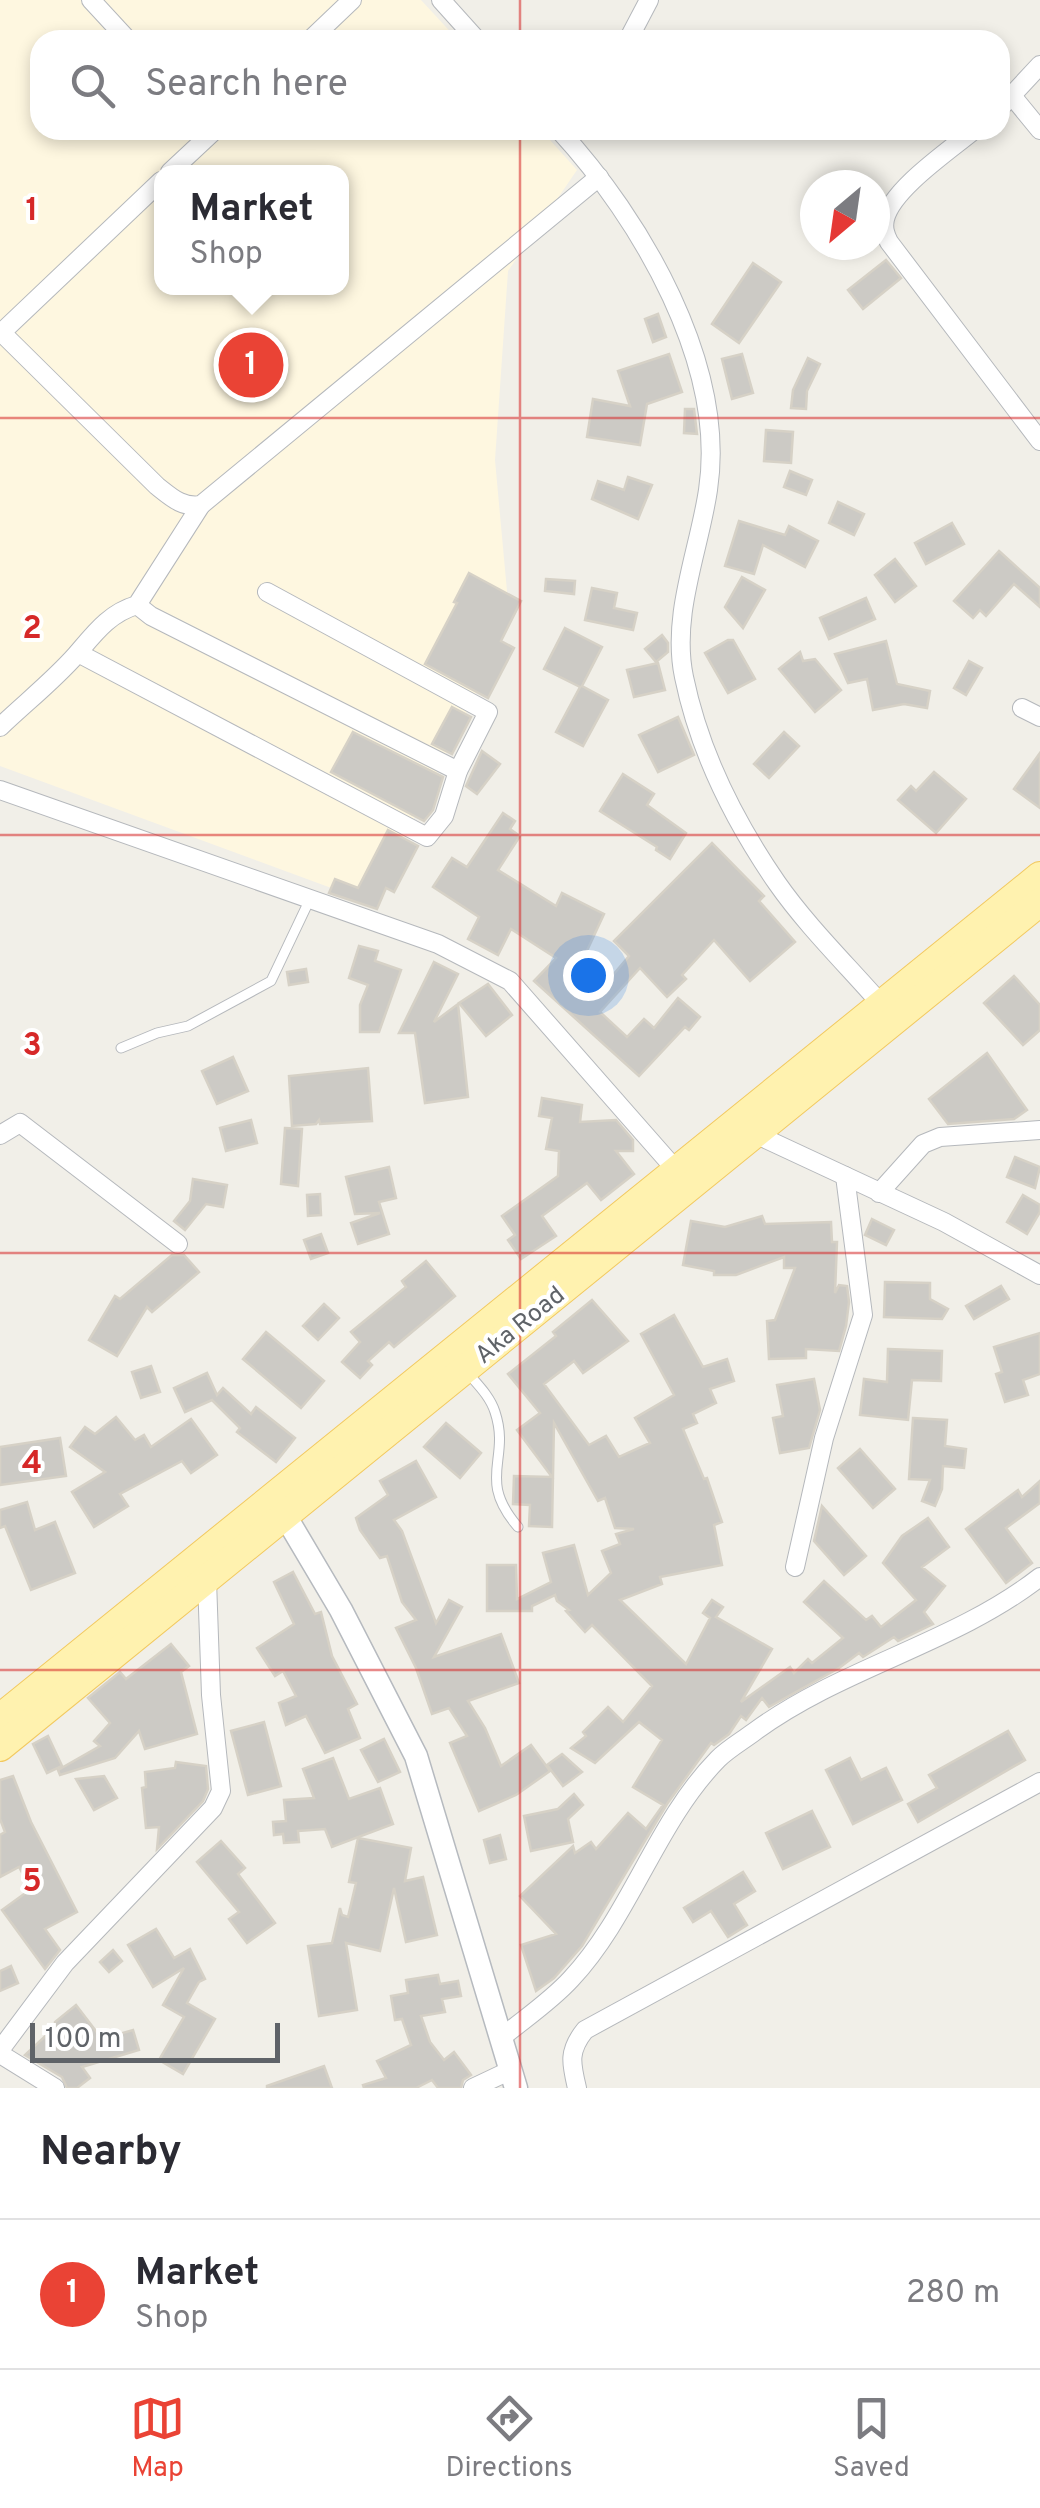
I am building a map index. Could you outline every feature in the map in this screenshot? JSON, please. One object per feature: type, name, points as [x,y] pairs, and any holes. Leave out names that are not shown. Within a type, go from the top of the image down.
[{"type":"main road","name":"Aka Road","points":[[0,1746],[207,1580],[280,1507],[676,1170],[1040,876]]},
{"type":"main road","name":"Aka Road","points":[[0,1718],[464,1368],[1040,902]]},
{"type":"street","points":[[91,0],[119,30]]},
{"type":"street","points":[[320,30],[352,0]]},
{"type":"street","points":[[441,0],[468,30]]},
{"type":"street","points":[[634,30],[650,0]]},
{"type":"street","points":[[1010,99],[1040,65]]},
{"type":"street","points":[[1010,105],[1040,130]]},
{"type":"street","points":[[177,165],[203,140]]},
{"type":"street","points":[[573,140],[645,242],[699,366],[711,464],[680,645],[684,678],[710,762],[778,884],[880,1004]]},
{"type":"street","points":[[962,140],[900,194],[886,214],[884,229],[889,242],[1040,440]]},
{"type":"street","points":[[0,727],[78,654],[89,636],[123,609],[137,605],[201,505],[599,177]]},
{"type":"street","points":[[154,188],[3,340],[157,486],[176,501],[201,505]]},
{"type":"street","points":[[78,654],[428,837],[444,816],[458,771],[488,712],[266,592]]},
{"type":"street","points":[[137,605],[151,616],[458,771]]},
{"type":"street","points":[[1022,708],[1040,717]]},
{"type":"street","points":[[0,790],[438,944],[510,981],[676,1170]]},
{"type":"street","points":[[0,1135],[20,1123],[178,1244]]},
{"type":"street","points":[[879,1193],[923,1144],[940,1137],[1040,1130]]},
{"type":"street","points":[[756,1134],[944,1222],[1040,1276]]},
{"type":"street","points":[[795,1567],[824,1438],[863,1315],[845,1176]]},
{"type":"street","points":[[280,1507],[342,1610],[416,1756],[513,2079],[474,2088]]},
{"type":"street","points":[[501,2038],[570,1980],[600,1940],[686,1800],[719,1758],[771,1719],[825,1688],[949,1632],[1040,1577]]},
{"type":"street","points":[[52,2087],[0,2052],[65,1963],[213,1808],[222,1791],[211,1695],[207,1580]]},
{"type":"street","points":[[577,2088],[570,2058],[572,2045],[584,2030],[1040,1782]]},
{"type":"lane","points":[[121,1048],[157,1033],[188,1026],[271,981],[310,898]]},
{"type":"lane","points":[[464,1368],[490,1399],[497,1416],[496,1489],[502,1509],[518,1527]]},
{"type":"shaded area","points":[[0,0],[421,0],[449,30],[30,30],[30,140],[550,140],[577,170],[508,271],[495,460],[510,624],[372,903],[0,766]]},
{"type":"building","points":[[886,260],[901,278],[863,309],[848,290]]},
{"type":"building","points":[[753,263],[781,282],[739,343],[712,324]]},
{"type":"building","points":[[658,314],[666,337],[653,342],[645,319]]},
{"type":"building","points":[[669,354],[682,392],[647,404],[640,445],[587,437],[593,399],[630,406],[618,371]]},
{"type":"building","points":[[742,354],[753,393],[732,399],[722,359]]},
{"type":"building","points":[[808,358],[820,364],[807,391],[806,409],[791,408],[793,390]]},
{"type":"building","points":[[685,409],[694,409],[697,434],[684,433]]},
{"type":"building","points":[[766,430],[793,432],[791,463],[764,461]]},
{"type":"building","points":[[790,471],[812,480],[806,495],[784,487]]},
{"type":"building","points":[[628,477],[652,485],[638,519],[592,499],[598,481],[624,490]]},
{"type":"building","points":[[838,502],[864,514],[854,535],[829,523]]},
{"type":"building","points":[[739,521],[785,535],[789,526],[818,541],[805,567],[763,545],[754,574],[725,566]]},
{"type":"building","points":[[952,523],[964,544],[926,564],[915,543]]},
{"type":"building","points":[[999,551],[1040,588],[1040,607],[1014,584],[986,616],[980,610],[973,618],[954,601]]},
{"type":"building","points":[[895,559],[916,586],[895,602],[875,575]]},
{"type":"building","points":[[469,573],[521,601],[501,641],[514,648],[488,698],[425,664]]},
{"type":"building","points":[[742,577],[765,590],[743,628],[725,607]]},
{"type":"building","points":[[546,579],[575,581],[574,594],[545,591]]},
{"type":"building","points":[[592,588],[617,593],[614,608],[637,613],[633,630],[585,620]]},
{"type":"building","points":[[866,598],[875,619],[829,639],[820,618]]},
{"type":"building","points":[[565,628],[602,647],[582,686],[608,700],[583,746],[556,732],[580,687],[544,669]]},
{"type":"building","points":[[662,635],[668,652],[656,662],[645,649]]},
{"type":"building","points":[[733,640],[755,679],[728,693],[705,653]]},
{"type":"building","points":[[886,641],[897,684],[930,691],[927,708],[904,704],[873,710],[867,679],[848,683],[835,654]]},
{"type":"building","points":[[800,652],[803,661],[815,659],[841,690],[815,712],[779,669]]},
{"type":"building","points":[[969,661],[982,668],[966,695],[954,688]]},
{"type":"building","points":[[658,663],[665,690],[634,697],[627,670]]},
{"type":"building","points":[[452,707],[471,717],[452,754],[432,744]]},
{"type":"building","points":[[678,717],[694,755],[658,772],[639,735]]},
{"type":"building","points":[[353,732],[443,777],[433,810],[424,821],[331,772]]},
{"type":"building","points":[[784,732],[799,746],[769,778],[754,764]]},
{"type":"building","points":[[482,751],[500,764],[477,794],[466,786]]},
{"type":"building","points":[[1040,753],[1040,808],[1014,789]]},
{"type":"building","points":[[934,772],[966,799],[936,833],[898,800],[911,786],[916,791]]},
{"type":"building","points":[[623,774],[654,794],[647,805],[686,833],[670,859],[600,811]]},
{"type":"building","points":[[503,813],[515,821],[510,829],[520,836],[498,870],[556,906],[562,893],[604,914],[572,983],[590,966],[607,982],[629,956],[614,941],[712,843],[764,896],[759,901],[795,942],[750,981],[714,940],[682,975],[686,979],[667,997],[640,968],[600,1012],[627,1037],[644,1019],[654,1028],[678,998],[700,1017],[689,1030],[685,1027],[639,1076],[534,981],[556,958],[511,929],[498,955],[468,939],[479,917],[433,887],[452,858],[467,867]]},
{"type":"building","points":[[388,830],[418,846],[394,892],[386,888],[377,909],[329,893],[335,879],[358,888]]},
{"type":"building","points":[[359,946],[378,951],[375,961],[401,970],[379,1032],[360,1032],[360,1005],[368,985],[349,978]]},
{"type":"building","points":[[434,962],[458,974],[434,1022],[458,1004],[468,1097],[425,1103],[415,1033],[399,1033]]},
{"type":"building","points":[[306,969],[308,982],[289,985],[287,972]]},
{"type":"building","points":[[1014,976],[1040,1005],[1040,1030],[1023,1045],[984,1003]]},
{"type":"building","points":[[488,984],[512,1015],[486,1036],[459,1003]]},
{"type":"building","points":[[987,1053],[1027,1110],[1014,1119],[948,1124],[929,1099]]},
{"type":"building","points":[[233,1057],[248,1091],[217,1104],[202,1071]]},
{"type":"building","points":[[368,1068],[372,1121],[320,1124],[319,1120],[316,1124],[292,1126],[289,1076]]},
{"type":"building","points":[[542,1098],[582,1105],[580,1122],[616,1120],[633,1140],[633,1151],[616,1151],[634,1174],[601,1200],[587,1183],[542,1216],[556,1236],[521,1259],[508,1240],[515,1235],[502,1216],[558,1176],[559,1151],[546,1149],[552,1118],[539,1116]]},
{"type":"building","points":[[251,1120],[257,1143],[226,1151],[220,1128]]},
{"type":"building","points":[[285,1128],[302,1129],[298,1186],[281,1184]]},
{"type":"building","points":[[1015,1157],[1040,1167],[1035,1188],[1007,1177]]},
{"type":"building","points":[[389,1167],[396,1198],[379,1202],[389,1234],[358,1244],[351,1223],[380,1213],[355,1214],[346,1177]]},
{"type":"building","points":[[193,1179],[227,1185],[223,1207],[206,1204],[185,1230],[174,1221],[190,1201]]},
{"type":"building","points":[[320,1194],[321,1215],[308,1216],[307,1195]]},
{"type":"building","points":[[1023,1195],[1040,1205],[1027,1234],[1007,1222]]},
{"type":"building","points":[[762,1216],[765,1224],[831,1222],[832,1242],[837,1242],[835,1293],[839,1285],[847,1286],[849,1302],[839,1351],[806,1349],[806,1358],[769,1359],[767,1321],[775,1320],[795,1268],[784,1268],[784,1257],[736,1275],[714,1275],[714,1271],[683,1265],[691,1221],[725,1227]]},
{"type":"building","points":[[872,1219],[894,1230],[886,1245],[865,1235]]},
{"type":"building","points":[[321,1234],[328,1253],[311,1259],[304,1240]]},
{"type":"building","points":[[172,1255],[184,1255],[199,1272],[152,1312],[147,1307],[117,1356],[89,1340],[115,1296],[120,1299]]},
{"type":"building","points":[[426,1261],[455,1296],[394,1347],[389,1342],[368,1361],[372,1365],[360,1378],[342,1362],[360,1342],[351,1332],[406,1287],[402,1281]]},
{"type":"building","points":[[885,1282],[930,1283],[930,1299],[948,1309],[942,1319],[884,1317]]},
{"type":"building","points":[[1001,1286],[1009,1299],[974,1319],[966,1306]]},
{"type":"building","points":[[592,1300],[628,1341],[583,1373],[574,1361],[544,1384],[589,1445],[606,1436],[619,1457],[650,1443],[635,1418],[674,1395],[641,1334],[674,1315],[703,1367],[727,1359],[734,1381],[710,1389],[716,1403],[693,1414],[697,1423],[683,1429],[704,1479],[707,1478],[722,1522],[714,1525],[722,1565],[660,1577],[662,1584],[620,1600],[686,1664],[710,1618],[703,1613],[712,1600],[723,1607],[716,1617],[772,1649],[741,1702],[790,1667],[794,1673],[808,1659],[812,1663],[843,1638],[804,1602],[824,1581],[866,1620],[872,1616],[881,1627],[916,1600],[883,1563],[902,1536],[928,1518],[949,1547],[922,1567],[945,1586],[924,1612],[933,1624],[898,1641],[894,1637],[863,1657],[859,1653],[769,1707],[762,1698],[746,1720],[741,1716],[729,1734],[714,1745],[711,1743],[667,1804],[582,1946],[554,1978],[536,1991],[521,1945],[556,1934],[520,1896],[573,1846],[575,1853],[591,1842],[596,1849],[628,1813],[646,1829],[663,1805],[633,1787],[662,1740],[639,1722],[595,1763],[571,1748],[586,1736],[583,1732],[608,1707],[623,1722],[652,1686],[592,1625],[585,1632],[555,1595],[532,1606],[532,1611],[487,1611],[487,1565],[516,1565],[517,1599],[551,1582],[543,1553],[574,1545],[588,1595],[611,1573],[602,1551],[620,1544],[616,1534],[634,1529],[615,1528],[605,1498],[598,1501],[554,1423],[552,1527],[529,1526],[530,1505],[513,1504],[514,1476],[552,1477],[517,1430],[540,1413],[508,1374],[556,1336],[553,1332]]},
{"type":"building","points":[[324,1304],[339,1318],[318,1340],[303,1326]]},
{"type":"building","points":[[266,1332],[324,1381],[301,1408],[243,1359]]},
{"type":"building","points":[[1040,1333],[1040,1374],[1023,1380],[1028,1395],[1005,1402],[996,1374],[1002,1372],[994,1347]]},
{"type":"building","points":[[888,1349],[942,1351],[941,1381],[912,1380],[908,1420],[860,1415],[864,1379],[887,1382]]},
{"type":"building","points":[[151,1366],[160,1392],[141,1398],[132,1372]]},
{"type":"building","points":[[207,1373],[217,1395],[223,1388],[251,1414],[256,1407],[295,1438],[276,1462],[237,1432],[240,1428],[212,1400],[185,1412],[174,1388]]},
{"type":"building","points":[[814,1379],[820,1410],[809,1448],[780,1453],[773,1418],[783,1416],[777,1385]]},
{"type":"building","points":[[116,1417],[135,1440],[144,1435],[151,1447],[191,1419],[217,1455],[191,1473],[182,1461],[120,1494],[128,1506],[94,1527],[72,1492],[105,1472],[70,1447],[85,1427],[95,1434]]},
{"type":"building","points":[[913,1418],[947,1420],[945,1446],[966,1449],[964,1468],[943,1466],[942,1489],[935,1506],[922,1501],[930,1480],[909,1479]]},
{"type":"building","points":[[446,1423],[481,1453],[460,1478],[424,1447]]},
{"type":"building","points":[[60,1438],[66,1476],[0,1485],[0,1447]]},
{"type":"building","points":[[860,1449],[895,1489],[873,1508],[838,1468]]},
{"type":"building","points":[[416,1461],[436,1497],[394,1520],[402,1531],[436,1623],[449,1600],[462,1607],[434,1657],[501,1634],[519,1683],[468,1701],[501,1766],[531,1745],[550,1771],[516,1795],[479,1811],[450,1743],[467,1736],[449,1708],[432,1714],[416,1668],[396,1628],[416,1620],[402,1602],[387,1556],[380,1558],[356,1518],[388,1495],[380,1481]]},
{"type":"building","points":[[1040,1481],[1040,1503],[1006,1528],[1032,1563],[1006,1583],[966,1529],[1018,1490],[1022,1497]]},
{"type":"building","points":[[27,1502],[35,1530],[55,1522],[75,1573],[31,1590],[5,1526],[0,1528],[0,1510]]},
{"type":"building","points":[[822,1506],[866,1556],[844,1575],[814,1541]]},
{"type":"building","points":[[293,1572],[315,1614],[321,1612],[332,1656],[357,1704],[348,1709],[360,1738],[325,1753],[306,1716],[286,1725],[279,1703],[296,1696],[283,1671],[275,1676],[257,1648],[294,1624],[274,1582]]},
{"type":"building","points":[[171,1644],[189,1666],[181,1672],[197,1734],[145,1749],[139,1731],[115,1758],[60,1775],[58,1770],[100,1746],[94,1741],[110,1723],[88,1698],[120,1672],[126,1679]]},
{"type":"building","points":[[264,1722],[281,1786],[248,1795],[231,1731]]},
{"type":"building","points":[[1008,1731],[1025,1760],[918,1822],[908,1804],[937,1788],[929,1775]]},
{"type":"building","points":[[48,1736],[62,1766],[47,1773],[33,1744]]},
{"type":"building","points":[[384,1739],[400,1772],[378,1782],[361,1750]]},
{"type":"building","points":[[562,1754],[582,1772],[563,1786],[547,1765]]},
{"type":"building","points":[[333,1758],[349,1799],[380,1788],[393,1824],[332,1847],[325,1829],[298,1831],[299,1842],[284,1843],[283,1834],[274,1835],[273,1822],[286,1821],[284,1800],[314,1798],[303,1769]]},
{"type":"building","points":[[850,1758],[861,1780],[886,1768],[902,1800],[853,1824],[826,1770]]},
{"type":"building","points":[[176,1762],[206,1766],[208,1789],[203,1801],[157,1849],[159,1827],[146,1828],[142,1788],[146,1787],[145,1772],[175,1768]]},
{"type":"building","points":[[13,1776],[31,1822],[77,1912],[45,1929],[60,1950],[45,1969],[2,1910],[31,1889],[19,1867],[0,1877],[0,1835],[5,1832],[0,1819],[0,1780]]},
{"type":"building","points":[[104,1776],[117,1798],[94,1810],[76,1779]]},
{"type":"building","points":[[574,1794],[583,1805],[568,1819],[573,1842],[531,1851],[524,1816],[558,1809]]},
{"type":"building","points":[[812,1811],[830,1847],[783,1869],[766,1833]]},
{"type":"building","points":[[500,1835],[506,1859],[490,1863],[484,1840]]},
{"type":"building","points":[[358,1838],[411,1848],[405,1881],[423,1877],[437,1935],[406,1942],[394,1888],[380,1951],[346,1943],[357,2010],[319,2016],[308,1946],[332,1943],[340,1908],[342,1915],[348,1917],[356,1883],[349,1882]]},
{"type":"building","points":[[221,1841],[245,1868],[238,1874],[275,1923],[247,1943],[229,1919],[239,1912],[197,1862]]},
{"type":"building","points":[[743,1872],[755,1891],[734,1904],[747,1925],[728,1937],[711,1911],[693,1922],[684,1908]]},
{"type":"building","points":[[156,1929],[174,1958],[190,1949],[205,1979],[187,2003],[215,2019],[183,2074],[159,2060],[184,2017],[163,2005],[184,1968],[153,1987],[128,1945]]},
{"type":"building","points":[[113,1950],[122,1961],[109,1972],[100,1962]]},
{"type":"building","points":[[11,1966],[18,1983],[0,1991],[0,1971]]},
{"type":"building","points":[[438,1975],[440,1984],[458,1981],[461,1996],[442,1999],[445,2012],[421,2016],[430,2042],[444,2060],[454,2052],[471,2075],[463,2080],[461,2088],[438,2088],[432,2080],[416,2088],[364,2088],[363,2085],[386,2078],[377,2061],[411,2045],[402,2019],[395,2020],[391,1996],[408,1993],[406,1980]]},
{"type":"building","points":[[76,2005],[102,2039],[133,2030],[139,2050],[82,2067],[90,2078],[77,2088],[67,2088],[62,2077],[25,2055]]},
{"type":"building","points":[[324,2066],[332,2088],[267,2088],[267,2086]]},
{"type":"place","name":"Market","points":[[251,365]]}]
